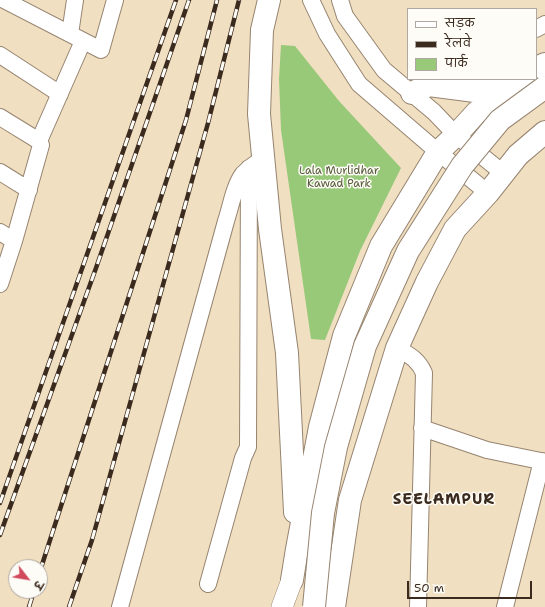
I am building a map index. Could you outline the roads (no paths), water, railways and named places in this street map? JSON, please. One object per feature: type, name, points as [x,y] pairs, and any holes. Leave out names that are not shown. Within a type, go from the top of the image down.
[{"type":"highway","points":[[269,0],[262,30],[256,163],[270,229],[287,353],[297,549]]},
{"type":"highway","points":[[406,83],[475,91],[503,80]]},
{"type":"highway","points":[[292,580],[320,427],[344,336],[381,246],[438,152],[456,135],[476,112],[522,80]]},
{"type":"highway","points":[[314,607],[323,513],[336,447],[364,346],[408,251],[462,166],[533,80]]},
{"type":"highway","points":[[334,607],[350,500],[397,348],[427,282],[455,229],[518,155],[545,132]]},
{"type":"main road","points":[[282,607],[292,580]]},
{"type":"street","points":[[4,0],[101,50],[114,0]]},
{"type":"street","points":[[39,141],[60,94],[76,37],[75,0]]},
{"type":"street","points":[[311,0],[327,34],[359,84],[438,152],[488,192]]},
{"type":"street","points":[[340,0],[345,16],[384,70],[406,83],[456,135],[503,173]]},
{"type":"street","points":[[0,55],[60,94]]},
{"type":"street","points":[[0,117],[39,141],[41,145],[14,241],[0,284]]},
{"type":"street","points":[[208,584],[242,458],[248,447],[256,163]]},
{"type":"street","points":[[120,607],[226,221],[236,189],[242,176],[256,163]]},
{"type":"street","points":[[0,172],[29,190]]},
{"type":"street","points":[[0,232],[14,241]]},
{"type":"street","points":[[397,348],[416,359],[421,365],[424,373],[418,607]]},
{"type":"street","points":[[422,428],[487,450],[543,462],[505,607]]},
{"type":"railway","points":[[0,503],[176,0]]},
{"type":"railway","points":[[0,535],[96,268],[189,0]]},
{"type":"railway","points":[[44,559],[186,120],[217,0]]},
{"type":"railway","points":[[69,607],[92,540],[208,123],[239,0]]},
{"type":"railway","points":[[29,607],[32,599]]},
{"type":"district","name":"SEELAMPUR","points":[[444,500]]},
{"type":"park label","name":"Lala Murlidhar Kawad Park","points":[[339,177]]}]
